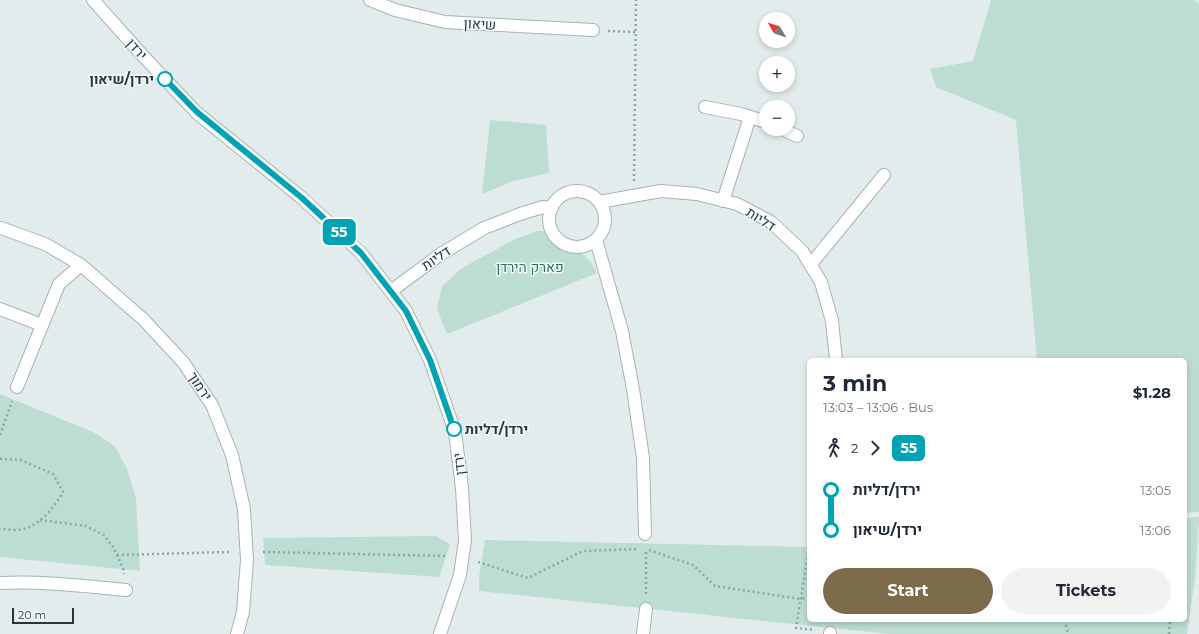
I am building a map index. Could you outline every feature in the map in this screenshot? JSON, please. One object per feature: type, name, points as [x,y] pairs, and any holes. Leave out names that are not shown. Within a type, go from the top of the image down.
[{"type":"street","name":"ירדן","points":[[93,0],[144,57],[197,112],[302,198],[361,253],[406,311],[430,360],[455,432],[462,488],[465,540],[460,575],[440,634]]},
{"type":"street","name":"שיאון","points":[[370,0],[395,10],[445,22],[593,30]]},
{"type":"street","points":[[705,107],[750,116],[759,119]]},
{"type":"street","points":[[723,201],[750,116]]},
{"type":"street","points":[[811,264],[884,175]]},
{"type":"street","name":"דליות","points":[[599,202],[661,191],[697,194],[737,204],[771,222],[802,251],[821,282],[832,321],[836,358]]},
{"type":"street","points":[[573,192],[583,192],[592,195],[599,202],[605,216],[604,226],[596,240],[588,245],[578,247],[568,245],[555,236],[551,227],[550,218],[552,208],[564,195],[573,192]]},
{"type":"street","name":"דליות","points":[[391,291],[441,254],[484,228],[543,207],[552,208]]},
{"type":"street","name":"ירמוך","points":[[1,228],[45,244],[81,265],[143,319],[183,362],[212,405],[232,456],[244,509],[247,560],[243,612],[237,634]]},
{"type":"street","points":[[596,240],[622,330],[633,389],[643,458],[644,534]]},
{"type":"street","points":[[17,387],[59,284],[81,265]]},
{"type":"street","points":[[0,309],[42,325]]},
{"type":"street","points":[[0,583],[18,582],[72,584],[126,590]]},
{"type":"street","points":[[643,634],[646,609]]},
{"type":"path","points":[[633,195],[636,0]]},
{"type":"path","points":[[593,30],[635,32]]},
{"type":"path","points":[[0,435],[17,387]]},
{"type":"path","points":[[0,459],[22,460],[53,474],[63,492],[55,506],[36,524],[17,530],[0,529]]},
{"type":"path","points":[[40,520],[86,526],[104,535],[113,547],[122,568],[126,590]]},
{"type":"path","points":[[644,534],[646,549],[646,609]]},
{"type":"path","points":[[807,560],[796,628],[830,633]]},
{"type":"path","points":[[1065,622],[1068,634]]},
{"type":"path","points":[[1169,634],[1170,622]]},
{"type":"green space","points":[[991,0],[1194,0],[1199,4],[1199,512],[1187,513],[1187,358],[1037,358],[1016,120],[936,87],[930,69],[973,61]]},
{"type":"green space","points":[[490,120],[546,125],[549,173],[513,181],[482,194]]},
{"type":"green space","name":"פארק הירדן","points":[[538,231],[553,231],[590,261],[597,273],[447,334],[437,309],[442,286],[462,268],[515,239]]},
{"type":"green space","points":[[0,394],[93,432],[115,446],[127,469],[136,499],[140,571],[0,557]]},
{"type":"green space","points":[[1199,517],[1195,577],[1187,634],[889,634],[479,591],[479,577],[485,540],[807,547],[807,622],[1187,622],[1187,518]]},
{"type":"green space","points":[[436,536],[450,544],[439,577],[265,565],[263,538]]},
{"type":"bus line","name":"55","points":[[165,79],[197,112],[302,198],[361,253],[406,311],[430,360],[454,429]]},
{"type":"place","name":"ירדן/שיאון","points":[[165,79]]},
{"type":"place","name":"ירדן/דליות","points":[[454,429]]}]
